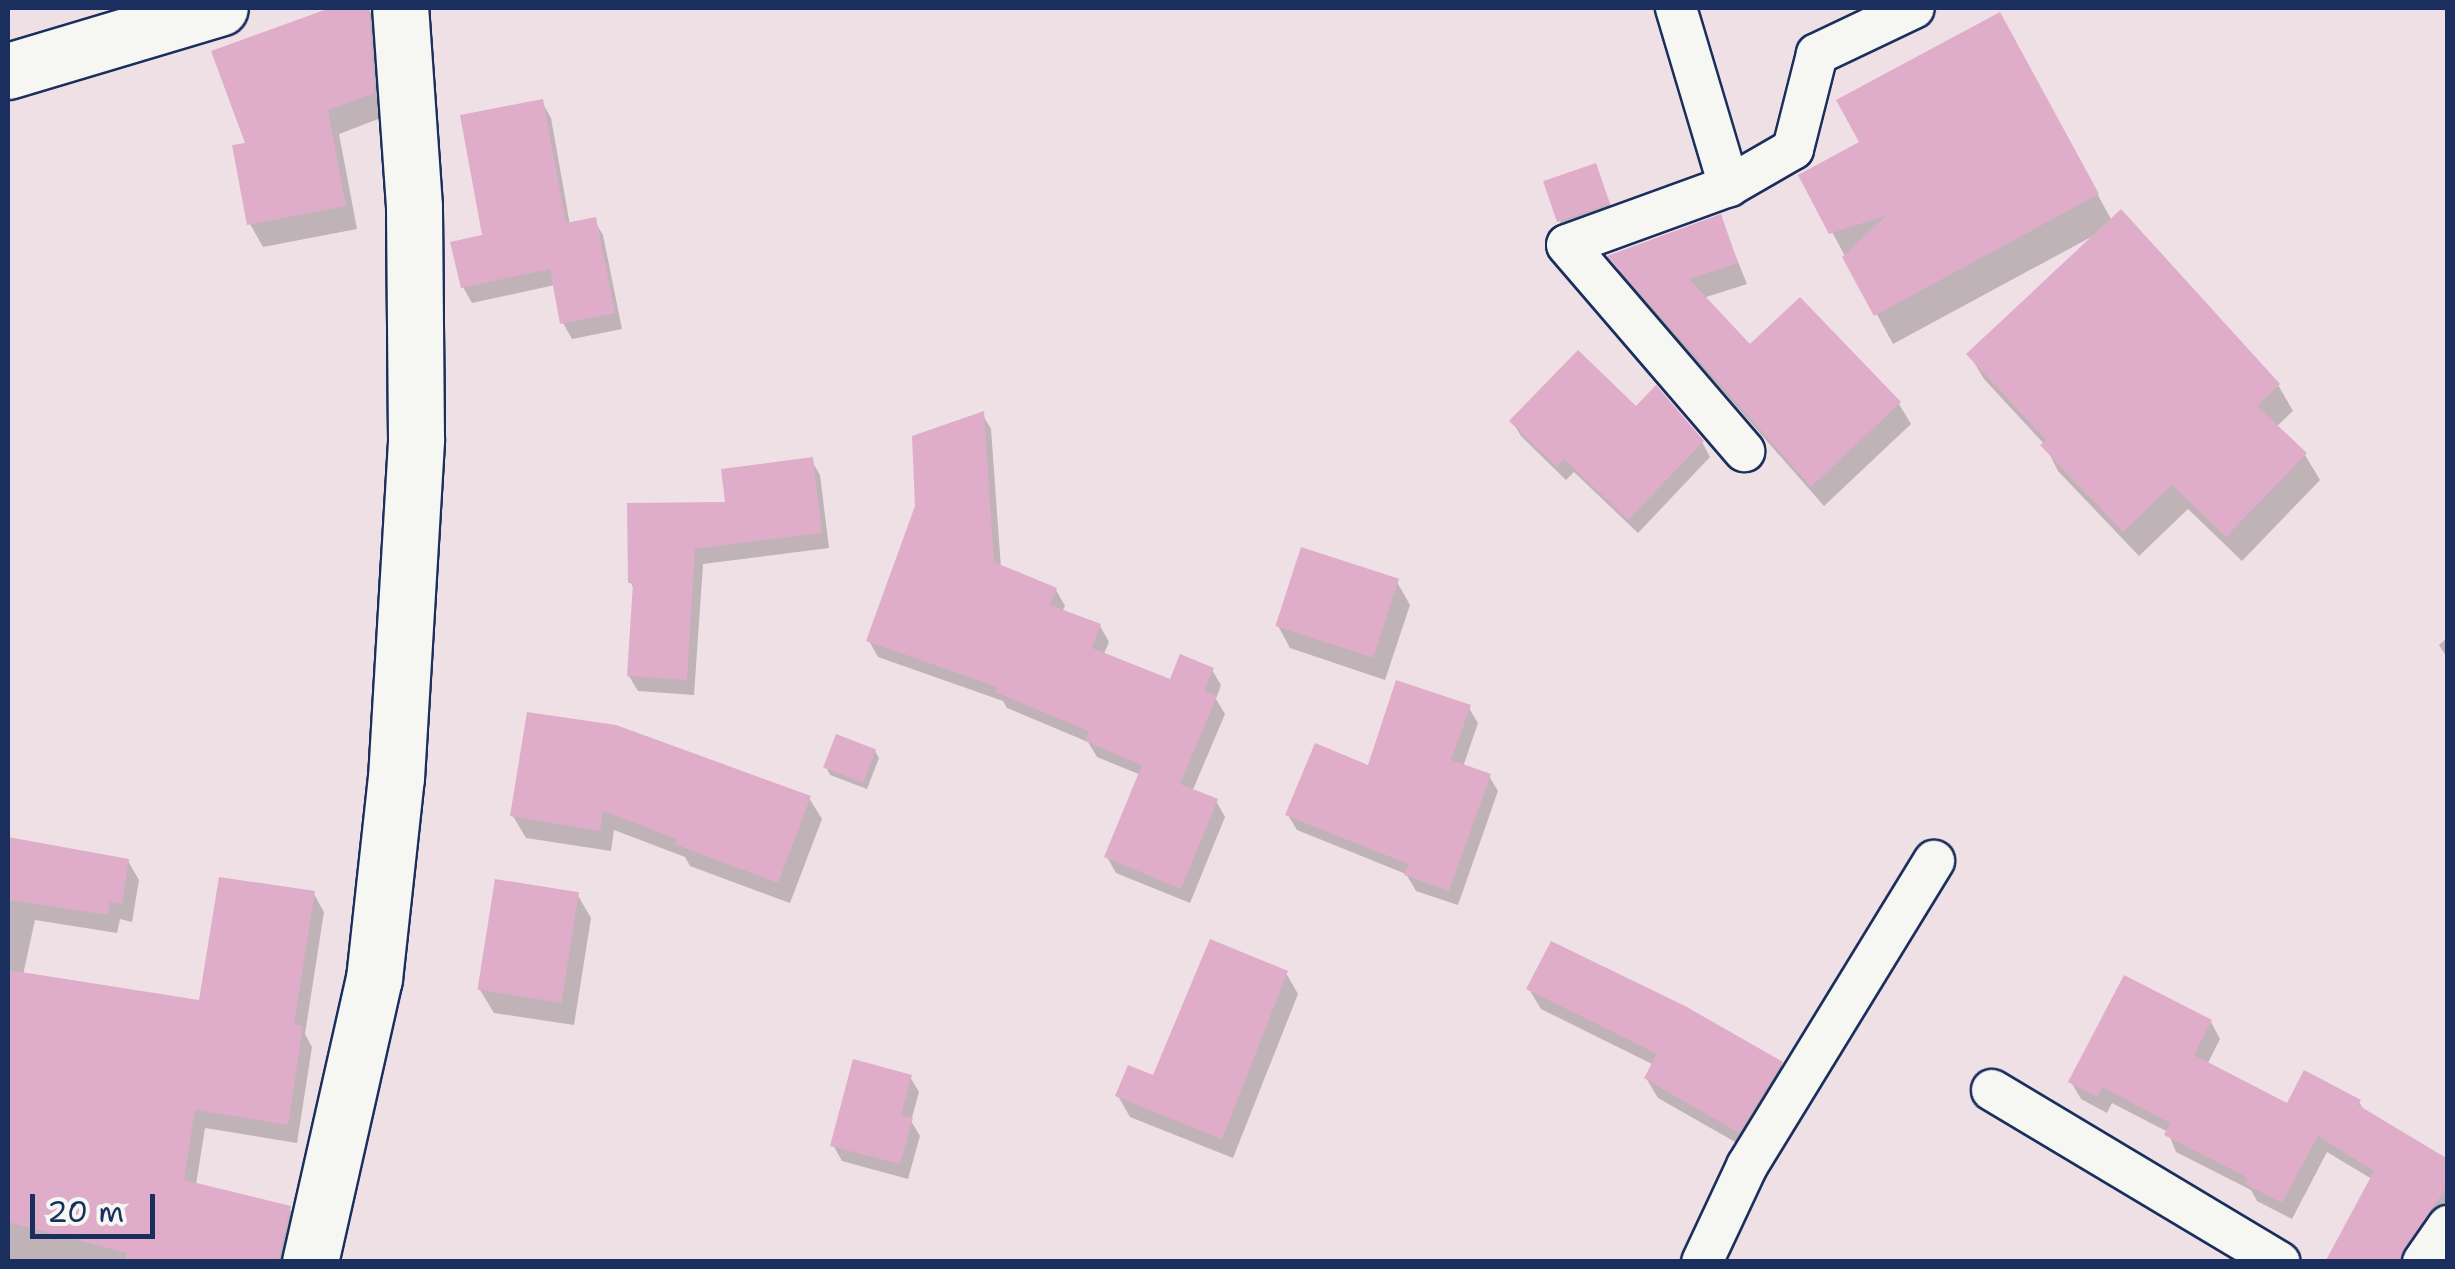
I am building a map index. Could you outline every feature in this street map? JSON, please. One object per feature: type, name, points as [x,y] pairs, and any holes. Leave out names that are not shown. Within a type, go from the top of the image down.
[{"type":"street","points":[[8,71],[220,8]]},
{"type":"street","points":[[310,1262],[374,979],[396,778],[416,439],[414,206],[400,8]]},
{"type":"street","points":[[1676,8],[1730,186]]},
{"type":"street","points":[[1744,451],[1568,244],[1730,186],[1794,149],[1816,54],[1914,8]]},
{"type":"street","points":[[1702,1262],[1747,1166],[1934,861]]},
{"type":"street","points":[[1992,1090],[2279,1262]]},
{"type":"street","points":[[2423,1262],[2448,1226]]},
{"type":"building","points":[[330,8],[369,9],[375,93],[328,110],[346,206],[247,225],[232,145],[245,143],[211,51]]},
{"type":"building","points":[[2000,12],[2099,194],[1874,316],[1842,257],[1887,215],[1829,234],[1798,175],[1859,142],[1836,100]]},
{"type":"building","points":[[543,99],[566,223],[596,217],[615,313],[560,324],[550,269],[461,288],[450,242],[482,235],[460,115]]},
{"type":"building","points":[[1596,163],[1610,204],[1557,222],[1543,181]]},
{"type":"building","points":[[2121,209],[2280,384],[2257,406],[2307,453],[2226,537],[2172,485],[2123,532],[2040,445],[2046,440],[1966,354]]},
{"type":"building","points":[[1721,214],[1738,263],[1689,279],[1750,344],[1800,297],[1901,402],[1811,487],[1607,256]]},
{"type":"building","points":[[1578,350],[1636,406],[1656,385],[1704,441],[1628,520],[1564,459],[1557,467],[1509,421]]},
{"type":"building","points":[[984,411],[994,562],[1057,588],[1050,605],[1101,624],[1092,648],[1170,679],[1180,654],[1214,668],[1204,691],[1217,696],[1180,784],[1218,799],[1181,889],[1104,857],[1142,765],[1085,741],[1089,731],[995,692],[997,687],[866,641],[915,506],[912,436]]},
{"type":"building","points":[[813,457],[822,533],[695,549],[687,680],[627,676],[633,583],[628,583],[627,503],[725,502],[721,469]]},
{"type":"building","points":[[1301,547],[1399,579],[1373,658],[1275,626]]},
{"type":"building","points":[[1396,680],[1471,705],[1451,760],[1491,774],[1449,891],[1404,875],[1408,864],[1285,815],[1315,743],[1368,765]]},
{"type":"building","points":[[527,712],[616,725],[811,796],[778,883],[674,844],[677,839],[603,811],[600,831],[510,816]]},
{"type":"building","points":[[836,734],[876,749],[863,783],[823,768]]},
{"type":"building","points":[[8,837],[129,859],[122,904],[110,902],[108,915],[8,900]]},
{"type":"building","points":[[219,877],[315,891],[294,1025],[303,1026],[288,1125],[195,1110],[184,1180],[291,1206],[278,1262],[125,1262],[127,1253],[8,1222],[8,970],[199,1000]]},
{"type":"building","points":[[495,879],[579,892],[561,1003],[477,990]]},
{"type":"building","points":[[1210,939],[1288,971],[1222,1139],[1115,1096],[1128,1065],[1153,1075]]},
{"type":"building","points":[[1551,941],[1685,1006],[1783,1062],[1739,1133],[1644,1078],[1657,1054],[1526,989]]},
{"type":"building","points":[[2124,975],[2212,1020],[2194,1055],[2287,1103],[2304,1070],[2361,1100],[2358,1105],[2448,1159],[2448,1186],[2404,1248],[2399,1262],[2325,1262],[2374,1171],[2318,1136],[2282,1203],[2245,1184],[2248,1178],[2164,1135],[2170,1123],[2102,1087],[2097,1097],[2068,1082]]},
{"type":"building","points":[[853,1059],[912,1075],[901,1115],[913,1118],[900,1164],[830,1146]]}]
